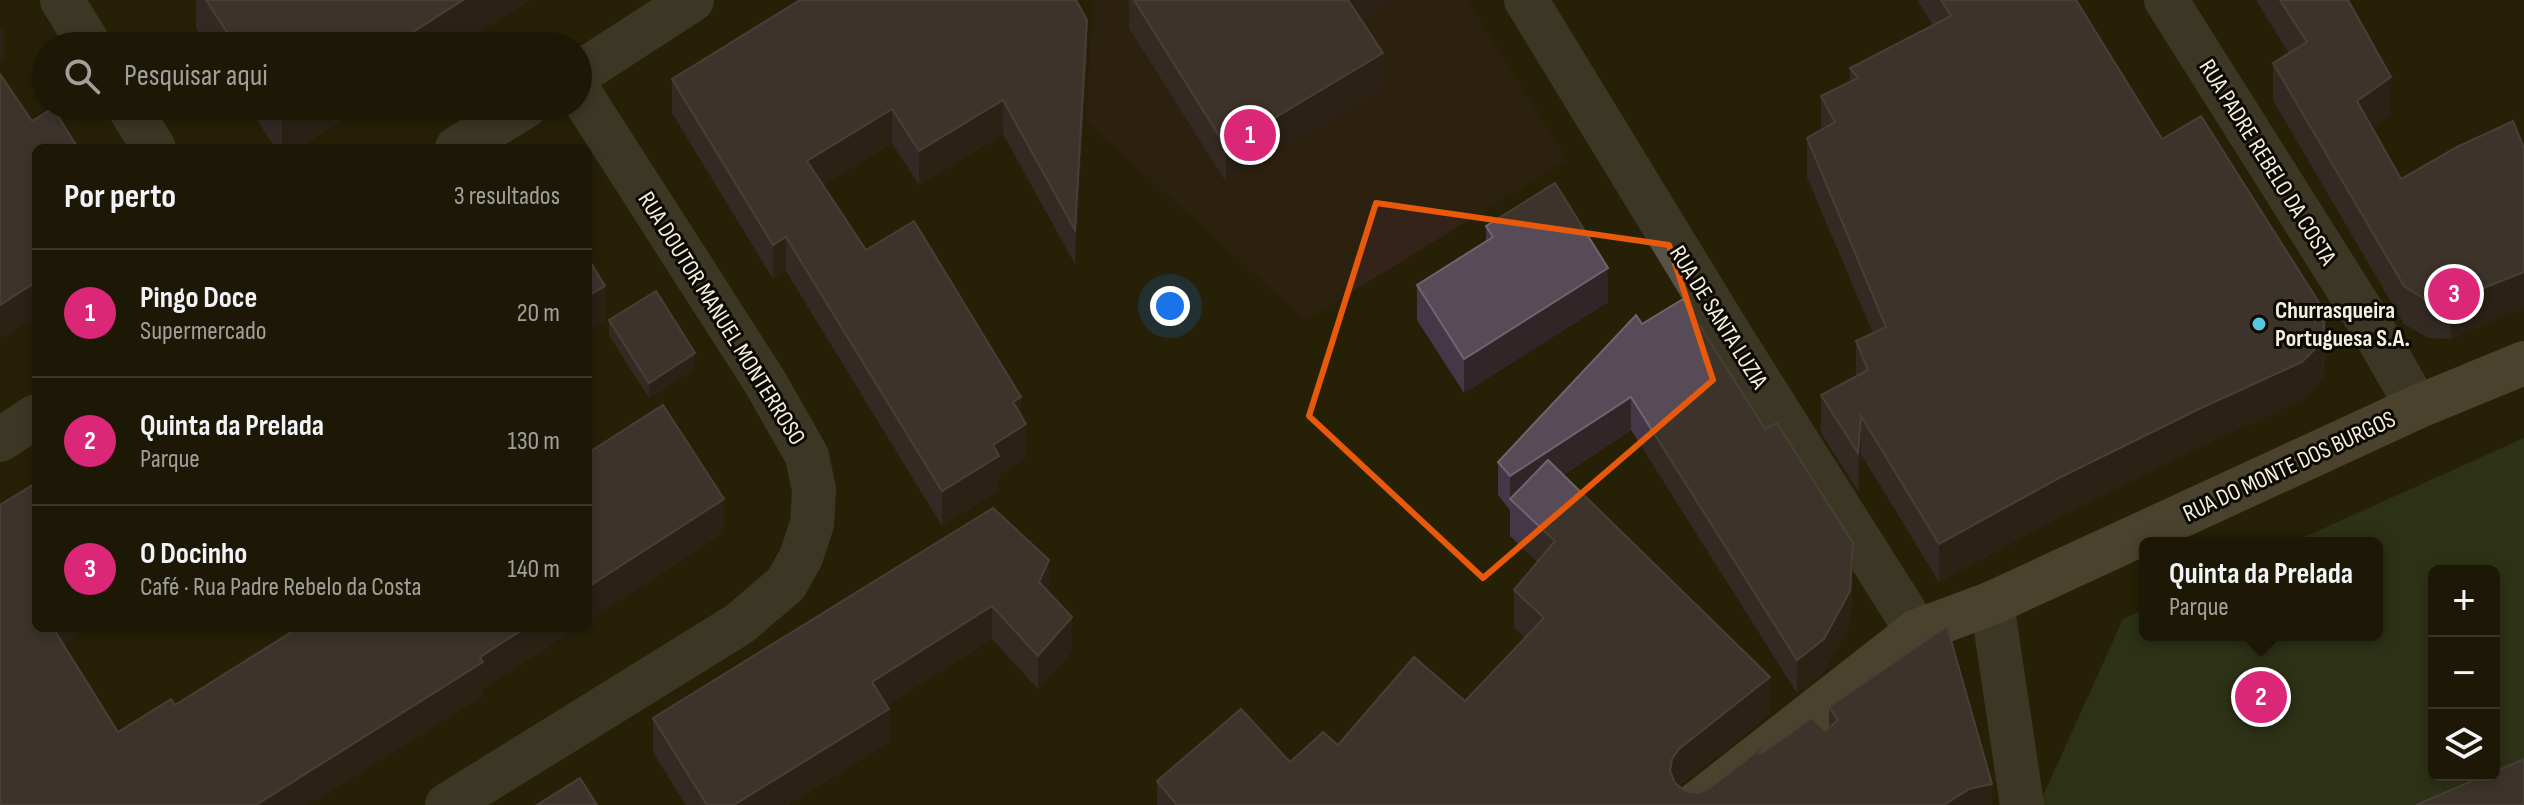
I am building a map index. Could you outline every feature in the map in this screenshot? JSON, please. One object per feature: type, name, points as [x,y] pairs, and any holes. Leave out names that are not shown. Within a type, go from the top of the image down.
[{"type":"main road","name":"RUA DO MONTE DOS BURGOS","points":[[1695,805],[1917,631],[1992,603],[2417,407],[2524,363]]},
{"type":"street","points":[[62,0],[81,32]]},
{"type":"street","points":[[592,65],[692,0]]},
{"type":"street","name":"RUA DE SANTA LUZIA","points":[[1526,0],[1732,338],[1917,631]]},
{"type":"street","name":"RUA PADRE REBELO DA COSTA","points":[[2166,0],[2370,324],[2417,407]]},
{"type":"street","name":"RUA DOUTOR MANUEL MONTERROSO","points":[[447,805],[739,624],[786,584],[801,557],[812,524],[814,490],[807,456],[765,382],[592,112]]},
{"type":"street","points":[[137,120],[152,144]]},
{"type":"street","points":[[464,144],[503,120]]},
{"type":"street","points":[[0,440],[32,419]]},
{"type":"street","points":[[1992,603],[2022,805]]},
{"type":"highlighted area","points":[[1376,203],[1669,245],[1713,380],[1483,578],[1309,416]]},
{"type":"shaded area","points":[[1093,0],[1467,0],[1567,160],[1306,320],[1086,121]]},
{"type":"green space","points":[[2524,438],[2524,805],[2039,805],[2123,619],[2139,612],[2139,641],[2383,641],[2383,537],[2304,537]]},
{"type":"building","points":[[206,0],[463,0],[413,32],[227,32]]},
{"type":"building","points":[[800,0],[1076,0],[1087,20],[1075,230],[1003,100],[919,151],[892,109],[807,161],[866,250],[914,221],[1021,397],[1013,402],[1026,424],[993,445],[999,456],[942,491],[786,237],[773,245],[672,79]]},
{"type":"building","points":[[1134,0],[1348,0],[1383,53],[1226,147]]},
{"type":"building","points":[[1941,0],[2076,0],[2162,139],[2201,116],[2325,312],[2323,341],[2302,362],[2059,478],[1939,544],[1861,416],[1858,453],[1821,395],[1868,370],[1856,341],[1886,327],[1807,138],[1835,122],[1821,96],[1858,78],[1850,68],[1951,16]]},
{"type":"building","points":[[2280,0],[2348,0],[2391,77],[2357,101],[2401,179],[2457,147],[2513,121],[2524,148],[2524,272],[2451,301],[2428,301],[2404,286],[2273,63],[2307,42]]},
{"type":"building","points":[[0,74],[32,121],[60,120],[76,144],[32,144],[32,285],[0,305]]},
{"type":"building","points":[[1555,183],[1608,268],[1464,359],[1417,285],[1493,237],[1486,226]]},
{"type":"building","points":[[592,265],[605,286],[592,294]]},
{"type":"building","points":[[656,291],[695,353],[649,383],[609,320]]},
{"type":"building","points":[[1683,299],[1765,429],[1777,423],[1853,543],[1850,591],[1824,639],[1797,660],[1631,397],[1510,476],[1498,462],[1636,315],[1642,324]]},
{"type":"building","points":[[663,405],[724,499],[592,584],[592,450]]},
{"type":"building","points":[[1548,460],[1770,677],[1679,749],[1672,759],[1670,771],[1675,783],[1685,791],[1698,793],[1710,788],[1764,746],[1759,755],[1812,718],[1825,731],[1838,720],[1829,707],[1947,626],[1992,784],[1969,789],[1944,805],[1177,805],[1157,781],[1241,709],[1290,762],[1323,732],[1338,745],[1414,657],[1465,701],[1544,618],[1514,590],[1555,541],[1510,499]]},
{"type":"building","points":[[32,485],[32,632],[56,632],[118,732],[171,699],[175,705],[292,632],[519,632],[480,657],[483,662],[256,805],[0,805],[0,505]]},
{"type":"building","points":[[993,508],[1049,560],[1039,582],[1072,617],[1038,656],[992,606],[872,682],[889,709],[734,805],[707,805],[653,718]]},
{"type":"building","points":[[2524,759],[2524,805],[2416,805],[2472,781],[2500,781],[2500,769]]},
{"type":"building","points":[[580,778],[597,805],[537,805]]},
{"type":"place","name":"Pingo Doce","points":[[1250,135]]},
{"type":"place","name":"O Docinho","points":[[2454,294]]},
{"type":"place","name":"Churrasqueira Portuguesa S.A.","points":[[2259,324]]},
{"type":"place","name":"Quinta da Prelada","points":[[2261,697]]}]
